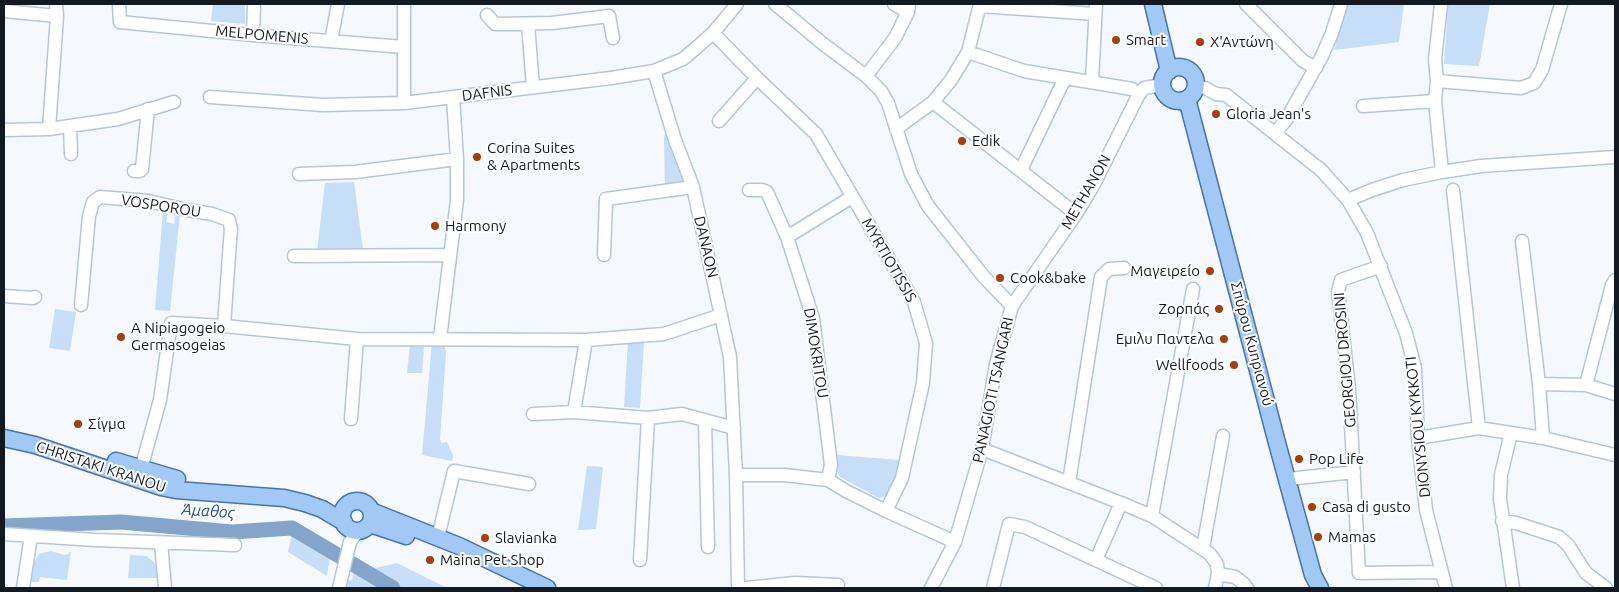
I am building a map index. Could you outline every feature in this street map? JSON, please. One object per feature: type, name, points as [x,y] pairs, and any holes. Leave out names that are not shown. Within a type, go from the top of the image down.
[{"type":"main road","points":[[1153,4],[1169,74]]},
{"type":"main road","points":[[1159,4],[1169,74],[1166,96],[1171,100],[1187,95],[1193,75],[1184,68],[1169,74]]},
{"type":"main road","name":"Σπύρου Κυπριανού","points":[[1187,95],[1313,575],[1320,588]]},
{"type":"main road","name":"Σπύρου Κυπριανού","points":[[1187,95],[1308,588]]},
{"type":"main road","name":"CHRISTAKI KRANOU","points":[[4,429],[38,436],[142,476]]},
{"type":"main road","name":"CHRISTAKI KRANOU","points":[[4,438],[142,476],[285,488],[322,498],[355,523],[394,531],[454,556],[522,588]]},
{"type":"main road","name":"CHRISTAKI KRANOU","points":[[355,523],[438,537],[547,588]]},
{"type":"street","name":"MELPOMENIS","points":[[119,4],[120,22],[404,47]]},
{"type":"street","points":[[253,35],[254,4]]},
{"type":"street","points":[[331,41],[338,4]]},
{"type":"street","points":[[404,4],[404,103]]},
{"type":"street","name":"DAFNIS","points":[[210,97],[323,105],[404,103],[654,71],[682,59],[713,33],[737,4]]},
{"type":"street","name":"PANAGIOTI TSANGARI","points":[[775,4],[866,76],[881,91],[888,103],[911,174],[928,206],[984,277],[1012,306],[996,364],[982,449],[954,542],[931,588]]},
{"type":"street","points":[[866,76],[895,38],[908,8],[894,4]]},
{"type":"street","points":[[1246,4],[1303,61],[1316,68]]},
{"type":"street","points":[[1275,134],[1286,120],[1316,68],[1332,33],[1341,4]]},
{"type":"street","points":[[1441,4],[1435,59],[1437,82],[1435,101],[1442,172]]},
{"type":"street","points":[[1437,82],[1522,88],[1534,83],[1542,70],[1561,4]]},
{"type":"street","points":[[896,129],[933,102],[951,80],[968,52],[980,5],[1096,9],[1092,81]]},
{"type":"street","points":[[4,11],[56,10],[48,129]]},
{"type":"street","points":[[487,15],[495,24],[552,23],[609,16],[613,38]]},
{"type":"street","points":[[528,24],[533,87]]},
{"type":"street","name":"MYRTIOTISSIS","points":[[713,33],[816,134],[914,302],[926,343],[923,383],[902,478],[886,511]]},
{"type":"street","points":[[968,52],[1024,71],[1132,89]]},
{"type":"street","name":"DANAON","points":[[654,71],[675,140],[692,187],[730,357],[736,475],[738,588]]},
{"type":"street","name":"METHANON","points":[[1012,306],[1076,214],[1138,96],[1144,88],[1169,74]]},
{"type":"street","points":[[719,120],[757,78]]},
{"type":"street","points":[[1021,170],[1065,78]]},
{"type":"street","name":"DIONYSIOU KYKKOTI","points":[[1187,95],[1205,88],[1216,94],[1226,95],[1321,170],[1348,200],[1367,233],[1406,333],[1415,368],[1418,438],[1426,510],[1446,588]]},
{"type":"street","points":[[440,338],[456,200],[457,159],[453,97]]},
{"type":"street","points":[[1363,106],[1435,101]]},
{"type":"street","points":[[4,130],[48,129],[118,119],[174,102]]},
{"type":"street","points":[[933,102],[1076,214]]},
{"type":"street","points":[[134,171],[142,169],[148,110]]},
{"type":"street","points":[[70,126],[71,154]]},
{"type":"street","points":[[1348,200],[1403,180],[1442,172],[1481,166],[1615,157]]},
{"type":"street","points":[[299,174],[355,172],[457,159]]},
{"type":"street","points":[[604,255],[606,199],[692,187]]},
{"type":"street","name":"DIMOKRITOU","points":[[749,190],[767,192],[787,237],[813,318],[831,465],[828,480]]},
{"type":"street","points":[[1453,190],[1479,428]]},
{"type":"street","name":"VOSPOROU","points":[[81,305],[88,216],[93,202],[100,197],[148,201],[212,214],[229,220],[231,229],[224,326]]},
{"type":"street","points":[[787,237],[852,197]]},
{"type":"street","points":[[1522,241],[1544,438]]},
{"type":"street","points":[[294,256],[450,255]]},
{"type":"street","name":"GEORGIOU DROSINI","points":[[1380,266],[1340,280],[1338,291],[1349,388],[1358,572],[1441,572]]},
{"type":"street","points":[[1069,482],[1101,277],[1109,269],[1124,268]]},
{"type":"street","points":[[1586,385],[1612,284],[1615,280]]},
{"type":"street","points":[[1152,516],[1193,289]]},
{"type":"street","points":[[4,296],[33,298],[35,296]]},
{"type":"street","points":[[142,476],[160,400],[171,323],[224,326],[357,339],[586,340],[664,334],[721,315]]},
{"type":"street","points":[[351,419],[357,339]]},
{"type":"street","points":[[574,412],[586,340]]},
{"type":"street","points":[[1539,384],[1586,385],[1615,394]]},
{"type":"street","points":[[533,414],[574,412],[648,418],[682,414],[734,428]]},
{"type":"street","points":[[640,560],[648,418]]},
{"type":"street","points":[[705,420],[708,547]]},
{"type":"street","points":[[1418,438],[1479,428],[1544,438],[1615,455]]},
{"type":"street","points":[[1511,433],[1501,474],[1500,499],[1513,588]]},
{"type":"street","points":[[1203,548],[1222,436]]},
{"type":"street","points":[[982,449],[1152,516],[1210,554],[1217,564],[1218,574],[1215,588]]},
{"type":"street","points":[[438,537],[454,471],[529,484]]},
{"type":"street","points":[[1288,479],[1354,472]]},
{"type":"street","points":[[736,475],[784,475],[828,480],[886,511],[954,542]]},
{"type":"street","points":[[1096,560],[1121,503]]},
{"type":"street","points":[[1502,521],[1516,523],[1559,537],[1568,545],[1586,573],[1606,588]]},
{"type":"street","points":[[339,588],[355,523]]},
{"type":"street","points":[[994,588],[1009,524],[1025,528],[1156,588]]},
{"type":"street","points":[[4,534],[161,543],[235,545]]},
{"type":"street","points":[[23,588],[31,536]]},
{"type":"street","points":[[161,543],[164,588]]},
{"type":"street","points":[[1218,574],[1235,577],[1247,588]]},
{"type":"street","points":[[746,588],[794,583],[838,585]]},
{"type":"shaded area","points":[[213,4],[245,4],[245,24],[211,21]]},
{"type":"shaded area","points":[[1347,4],[1404,4],[1399,42],[1334,50]]},
{"type":"shaded area","points":[[1448,4],[1490,4],[1479,66],[1444,64]]},
{"type":"shaded area","points":[[668,118],[693,187],[665,191],[664,138]]},
{"type":"shaded area","points":[[354,182],[363,250],[317,252],[325,183]]},
{"type":"shaded area","points":[[163,211],[168,212],[166,222],[174,224],[176,213],[180,214],[170,311],[155,310]]},
{"type":"shaded area","points":[[55,309],[76,312],[70,351],[49,348]]},
{"type":"shaded area","points":[[628,341],[644,342],[640,408],[624,407]]},
{"type":"shaded area","points":[[432,342],[444,343],[446,352],[440,439],[441,443],[447,442],[453,455],[452,461],[422,455]]},
{"type":"shaded area","points":[[410,346],[424,347],[422,373],[407,373]]},
{"type":"shaded area","points":[[838,455],[899,460],[891,494],[879,498],[840,477],[837,471]]},
{"type":"shaded area","points":[[587,466],[603,467],[596,529],[578,530]]},
{"type":"shaded area","points":[[292,534],[330,558],[327,576],[288,552]]},
{"type":"shaded area","points":[[51,551],[64,555],[71,551],[67,580],[40,577],[39,582],[31,582],[32,568],[39,554]]},
{"type":"shaded area","points":[[130,555],[146,556],[153,561],[157,567],[158,578],[128,578]]},
{"type":"shaded area","points":[[397,563],[447,588],[343,588],[345,581],[352,580],[354,573]]},
{"type":"waterway","name":"Άμαθος","points":[[4,526],[121,522],[232,532],[292,528],[393,588]]},
{"type":"place","name":"Smart","points":[[1116,40]]},
{"type":"place","name":"Χ'Αντώνη","points":[[1200,42]]},
{"type":"place","name":"Gloria Jean's","points":[[1216,114]]},
{"type":"place","name":"Edik","points":[[962,141]]},
{"type":"place","name":"Corina Suites & Apartments","points":[[477,157]]},
{"type":"place","name":"Harmony","points":[[435,226]]},
{"type":"place","name":"Μαγειρείο","points":[[1210,271]]},
{"type":"place","name":"Cook&bake","points":[[1000,278]]},
{"type":"place","name":"Ζορπάς","points":[[1219,309]]},
{"type":"place","name":"A Nipiagogeio Germasogeias","points":[[121,337]]},
{"type":"place","name":"Εμιλυ Παντελα","points":[[1224,339]]},
{"type":"place","name":"Wellfoods","points":[[1234,365]]},
{"type":"place","name":"Σίγμα","points":[[78,424]]},
{"type":"place","name":"Pop Life","points":[[1299,459]]},
{"type":"place","name":"Casa di gusto","points":[[1312,507]]},
{"type":"place","name":"Mamas","points":[[1318,537]]},
{"type":"place","name":"Slavianka","points":[[485,538]]},
{"type":"place","name":"Maina Pet Shop","points":[[430,560]]}]
